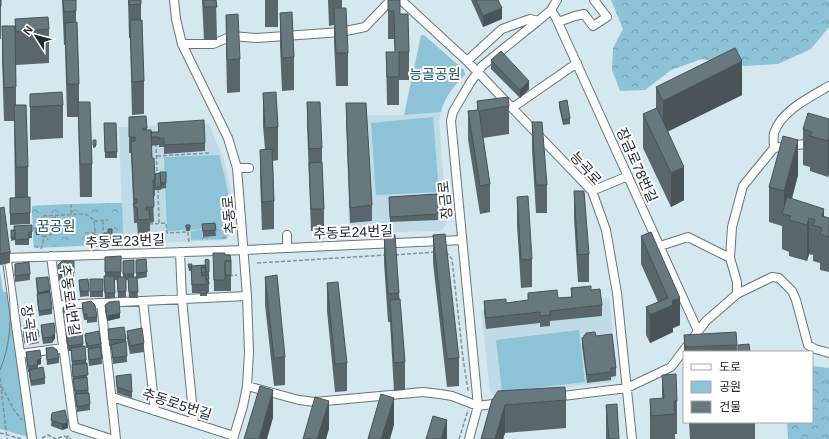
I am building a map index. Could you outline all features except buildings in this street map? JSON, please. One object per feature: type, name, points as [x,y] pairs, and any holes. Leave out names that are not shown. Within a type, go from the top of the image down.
[{"type":"street","name":"추동로","points":[[174,0],[176,19],[182,44],[228,138],[237,168],[245,250],[249,352],[247,386],[243,406],[233,437]]},
{"type":"street","points":[[182,44],[214,44],[232,36],[257,38],[341,32],[365,27],[391,0]]},
{"type":"street","name":"능곡로","points":[[400,0],[467,61],[592,191],[606,230],[617,293],[628,388],[632,439]]},
{"type":"street","name":"장금로","points":[[469,439],[478,406],[451,121],[453,112],[482,66],[538,21],[550,10],[557,0]]},
{"type":"street","points":[[558,22],[584,14],[593,26],[607,17],[594,0]]},
{"type":"street","name":"장금로78번길","points":[[550,10],[558,22],[698,331]]},
{"type":"street","points":[[467,61],[502,29],[530,19],[538,21]]},
{"type":"street","points":[[512,108],[576,63]]},
{"type":"street","points":[[737,294],[736,282],[730,258],[732,227],[742,186],[774,148],[774,133],[785,115],[829,86]]},
{"type":"street","points":[[774,148],[820,142],[829,144]]},
{"type":"street","points":[[237,168],[249,168]]},
{"type":"street","points":[[592,191],[628,176]]},
{"type":"street","points":[[287,234],[287,248]]},
{"type":"street","points":[[660,246],[688,236],[730,258]]},
{"type":"street","name":"추동로24번길","points":[[245,250],[462,240]]},
{"type":"street","name":"장곡로","points":[[4,243],[31,435]]},
{"type":"street","name":"추동로23번길","points":[[6,258],[245,250]]},
{"type":"street","points":[[180,252],[182,299],[194,423]]},
{"type":"street","name":"추동로1번길","points":[[51,256],[74,427],[111,439]]},
{"type":"street","points":[[544,398],[628,388],[671,367],[706,321],[737,294],[772,277],[780,278],[792,291],[796,300],[808,345],[815,349],[829,353]]},
{"type":"street","points":[[736,282],[740,288],[750,288]]},
{"type":"street","points":[[58,305],[247,296]]},
{"type":"street","points":[[143,301],[155,411]]},
{"type":"street","points":[[101,303],[116,439]]},
{"type":"street","name":"추동로1번길","points":[[20,354],[63,348]]},
{"type":"street","points":[[247,386],[299,400],[315,402],[423,392],[452,396],[478,406],[506,403]]},
{"type":"street","name":"추동로5번길","points":[[112,397],[233,437]]},
{"type":"path","points":[[152,143],[156,143],[158,176]]},
{"type":"path","points":[[157,156],[210,153]]},
{"type":"path","points":[[158,183],[159,223]]},
{"type":"path","points":[[71,204],[71,215]]},
{"type":"path","points":[[45,236],[51,235],[51,220],[58,215]]},
{"type":"path","points":[[45,236],[42,236],[42,216],[87,215],[94,221],[97,247]]},
{"type":"path","points":[[94,221],[108,220]]},
{"type":"path","points":[[97,237],[103,237],[103,221]]},
{"type":"path","points":[[146,224],[166,223],[167,233],[188,232],[189,243]]},
{"type":"path","points":[[85,233],[95,233]]},
{"type":"path","points":[[41,250],[45,236]]},
{"type":"path","points":[[257,263],[439,252]]},
{"type":"path","points":[[447,252],[452,259],[468,390],[467,392]]},
{"type":"path","points":[[227,277],[237,276]]},
{"type":"path","points":[[0,378],[7,439]]},
{"type":"path","points":[[1,385],[14,410],[31,435]]},
{"type":"path","points":[[459,439],[468,407]]},
{"type":"path","points":[[0,433],[23,439]]},
{"type":"path","points":[[68,438],[69,434]]},
{"type":"path","points":[[42,438],[48,435],[56,438],[64,436],[71,439]]},
{"type":"shaded area","points":[[441,112],[439,120],[447,224],[441,231],[349,233],[346,115],[404,115]]},
{"type":"shaded area","points":[[209,124],[224,160],[231,192],[233,230],[226,240],[123,244],[119,127]]},
{"type":"shaded area","points":[[609,298],[617,375],[613,382],[494,396],[490,391],[481,311]]},
{"type":"green space","points":[[611,0],[829,0],[829,27],[811,49],[778,64],[745,66],[702,59],[671,70],[645,90],[620,91],[612,70],[613,48],[623,29]]},
{"type":"green space","name":"능골공원","points":[[421,35],[424,35],[464,70],[465,75],[450,92],[441,112],[404,115]]},
{"type":"green space","points":[[433,117],[439,192],[376,195],[371,123]]},
{"type":"green space","points":[[219,155],[228,192],[229,228],[167,231],[164,157]]},
{"type":"green space","name":"꿈공원","points":[[122,203],[123,244],[34,248],[32,206]]},
{"type":"green space","points":[[122,203],[123,244],[100,245],[100,241],[114,240],[113,212],[72,213],[72,204]]},
{"type":"green space","points":[[69,204],[69,213],[41,214],[40,230],[33,230],[32,206]]},
{"type":"green space","points":[[232,228],[226,239],[191,240],[191,231],[202,230],[202,237],[216,236],[216,229]]},
{"type":"green space","points":[[93,235],[94,245],[44,247],[47,238]]},
{"type":"green space","points":[[33,236],[40,236],[38,248],[34,248]]},
{"type":"green space","points":[[0,272],[3,292],[13,292],[32,438],[0,429]]},
{"type":"green space","points":[[579,330],[585,382],[502,392],[496,340]]},
{"type":"green space","points":[[813,366],[829,368],[829,439],[788,439],[787,423],[813,423]]},
{"type":"tram line","points":[[0,233],[10,302],[9,336],[6,353],[0,370]]}]
